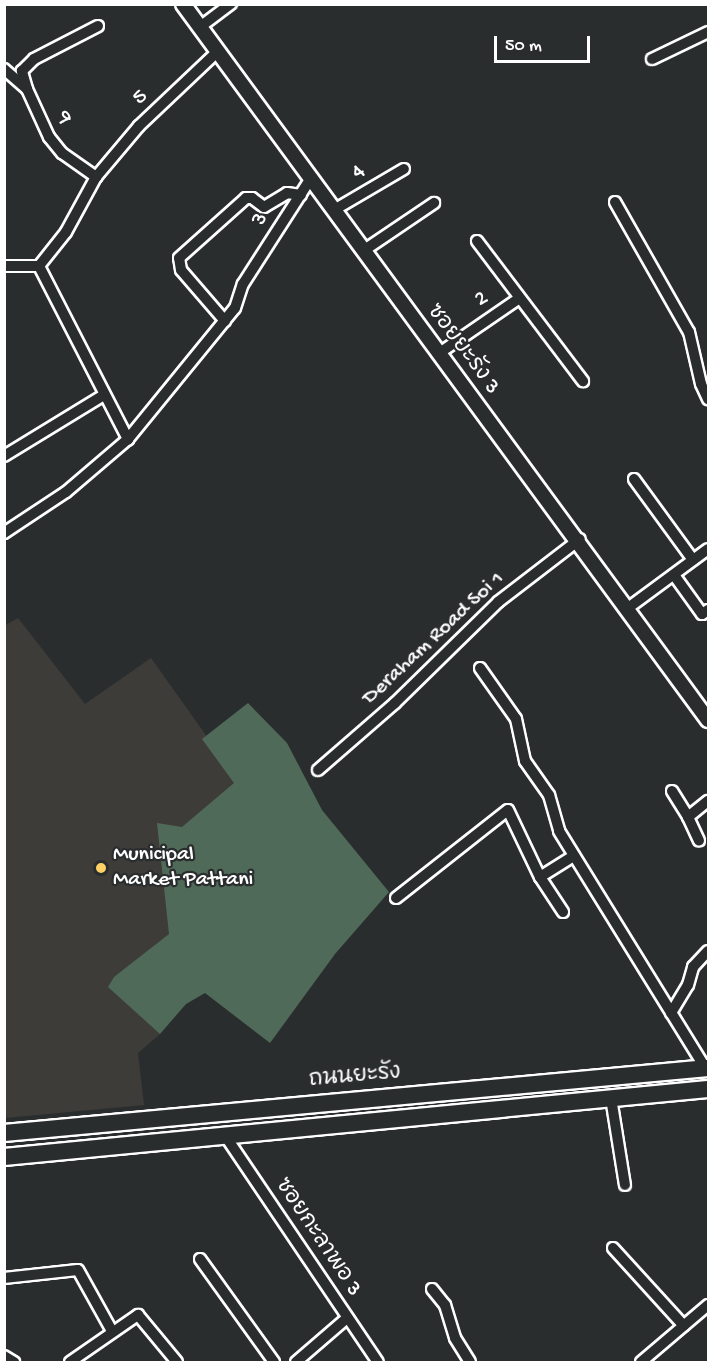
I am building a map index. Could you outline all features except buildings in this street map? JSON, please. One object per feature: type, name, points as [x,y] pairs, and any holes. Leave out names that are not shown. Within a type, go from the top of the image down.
[{"type":"main road","name":"ถนนยะรัง","points":[[4,1133],[707,1067]]},
{"type":"main road","name":"ถนนยะรัง","points":[[4,1157],[708,1089]]},
{"type":"main road","points":[[426,1094],[427,1116]]},
{"type":"street","name":"ซอยยะรัง 3","points":[[183,4],[438,354],[580,539],[708,720]]},
{"type":"street","points":[[200,27],[231,4]]},
{"type":"street","points":[[27,89],[22,71],[34,59],[98,26]]},
{"type":"street","points":[[652,59],[708,32]]},
{"type":"street","name":"5","points":[[39,266],[66,232],[96,177],[140,126],[218,51]]},
{"type":"street","name":"9","points":[[4,69],[27,89],[49,137],[62,153],[96,177]]},
{"type":"street","name":"4","points":[[334,210],[404,169]]},
{"type":"street","name":"3","points":[[4,533],[66,492],[128,439],[235,308],[243,284],[311,178]]},
{"type":"street","points":[[225,321],[181,270],[179,258],[246,198],[252,198],[264,207],[287,194],[301,195]]},
{"type":"street","points":[[615,202],[689,332],[701,384],[708,399]]},
{"type":"street","points":[[363,251],[434,203]]},
{"type":"street","points":[[477,241],[518,299],[583,381]]},
{"type":"street","points":[[4,267],[39,266],[128,439]]},
{"type":"street","name":"2","points":[[438,354],[518,299]]},
{"type":"street","points":[[4,456],[104,395]]},
{"type":"street","points":[[634,479],[693,560]]},
{"type":"street","name":"Deraham Road Soi 1","points":[[318,770],[395,703],[498,603],[580,539]]},
{"type":"street","points":[[628,608],[708,549]]},
{"type":"street","points":[[674,575],[702,614],[708,610]]},
{"type":"street","points":[[480,668],[508,702],[516,719],[525,761],[549,795],[559,831],[671,1013],[707,1067]]},
{"type":"street","points":[[672,790],[699,841]]},
{"type":"street","points":[[688,817],[708,801]]},
{"type":"street","points":[[396,898],[508,810],[540,877],[562,912]]},
{"type":"street","points":[[540,877],[574,856]]},
{"type":"street","points":[[671,1013],[688,984],[693,967],[708,951]]},
{"type":"street","points":[[611,1098],[625,1185]]},
{"type":"street","name":"ซอยกะลาพอ 3","points":[[224,1134],[378,1362]]},
{"type":"street","points":[[613,1248],[684,1326]]},
{"type":"street","points":[[200,1259],[274,1362]]},
{"type":"street","points":[[4,1278],[78,1270],[112,1331]]},
{"type":"street","points":[[432,1288],[445,1305],[455,1338],[470,1362]]},
{"type":"street","points":[[641,1362],[708,1305]]},
{"type":"street","points":[[70,1362],[138,1315],[177,1362]]},
{"type":"street","points":[[296,1362],[347,1317]]},
{"type":"street","points":[[4,1356],[14,1362]]},
{"type":"shaded area","name":"Municipal Market Pattani","points":[[18,618],[85,704],[151,658],[240,783],[205,911],[160,1034],[138,1053],[144,1105],[5,1118],[4,626]]},
{"type":"green space","points":[[248,703],[287,743],[322,810],[389,892],[335,954],[270,1043],[205,993],[186,1004],[160,1034],[108,987],[114,977],[169,934],[157,823],[182,827],[234,783],[202,739]]},
{"type":"place","name":"Municipal Market Pattani","points":[[101,868]]}]
